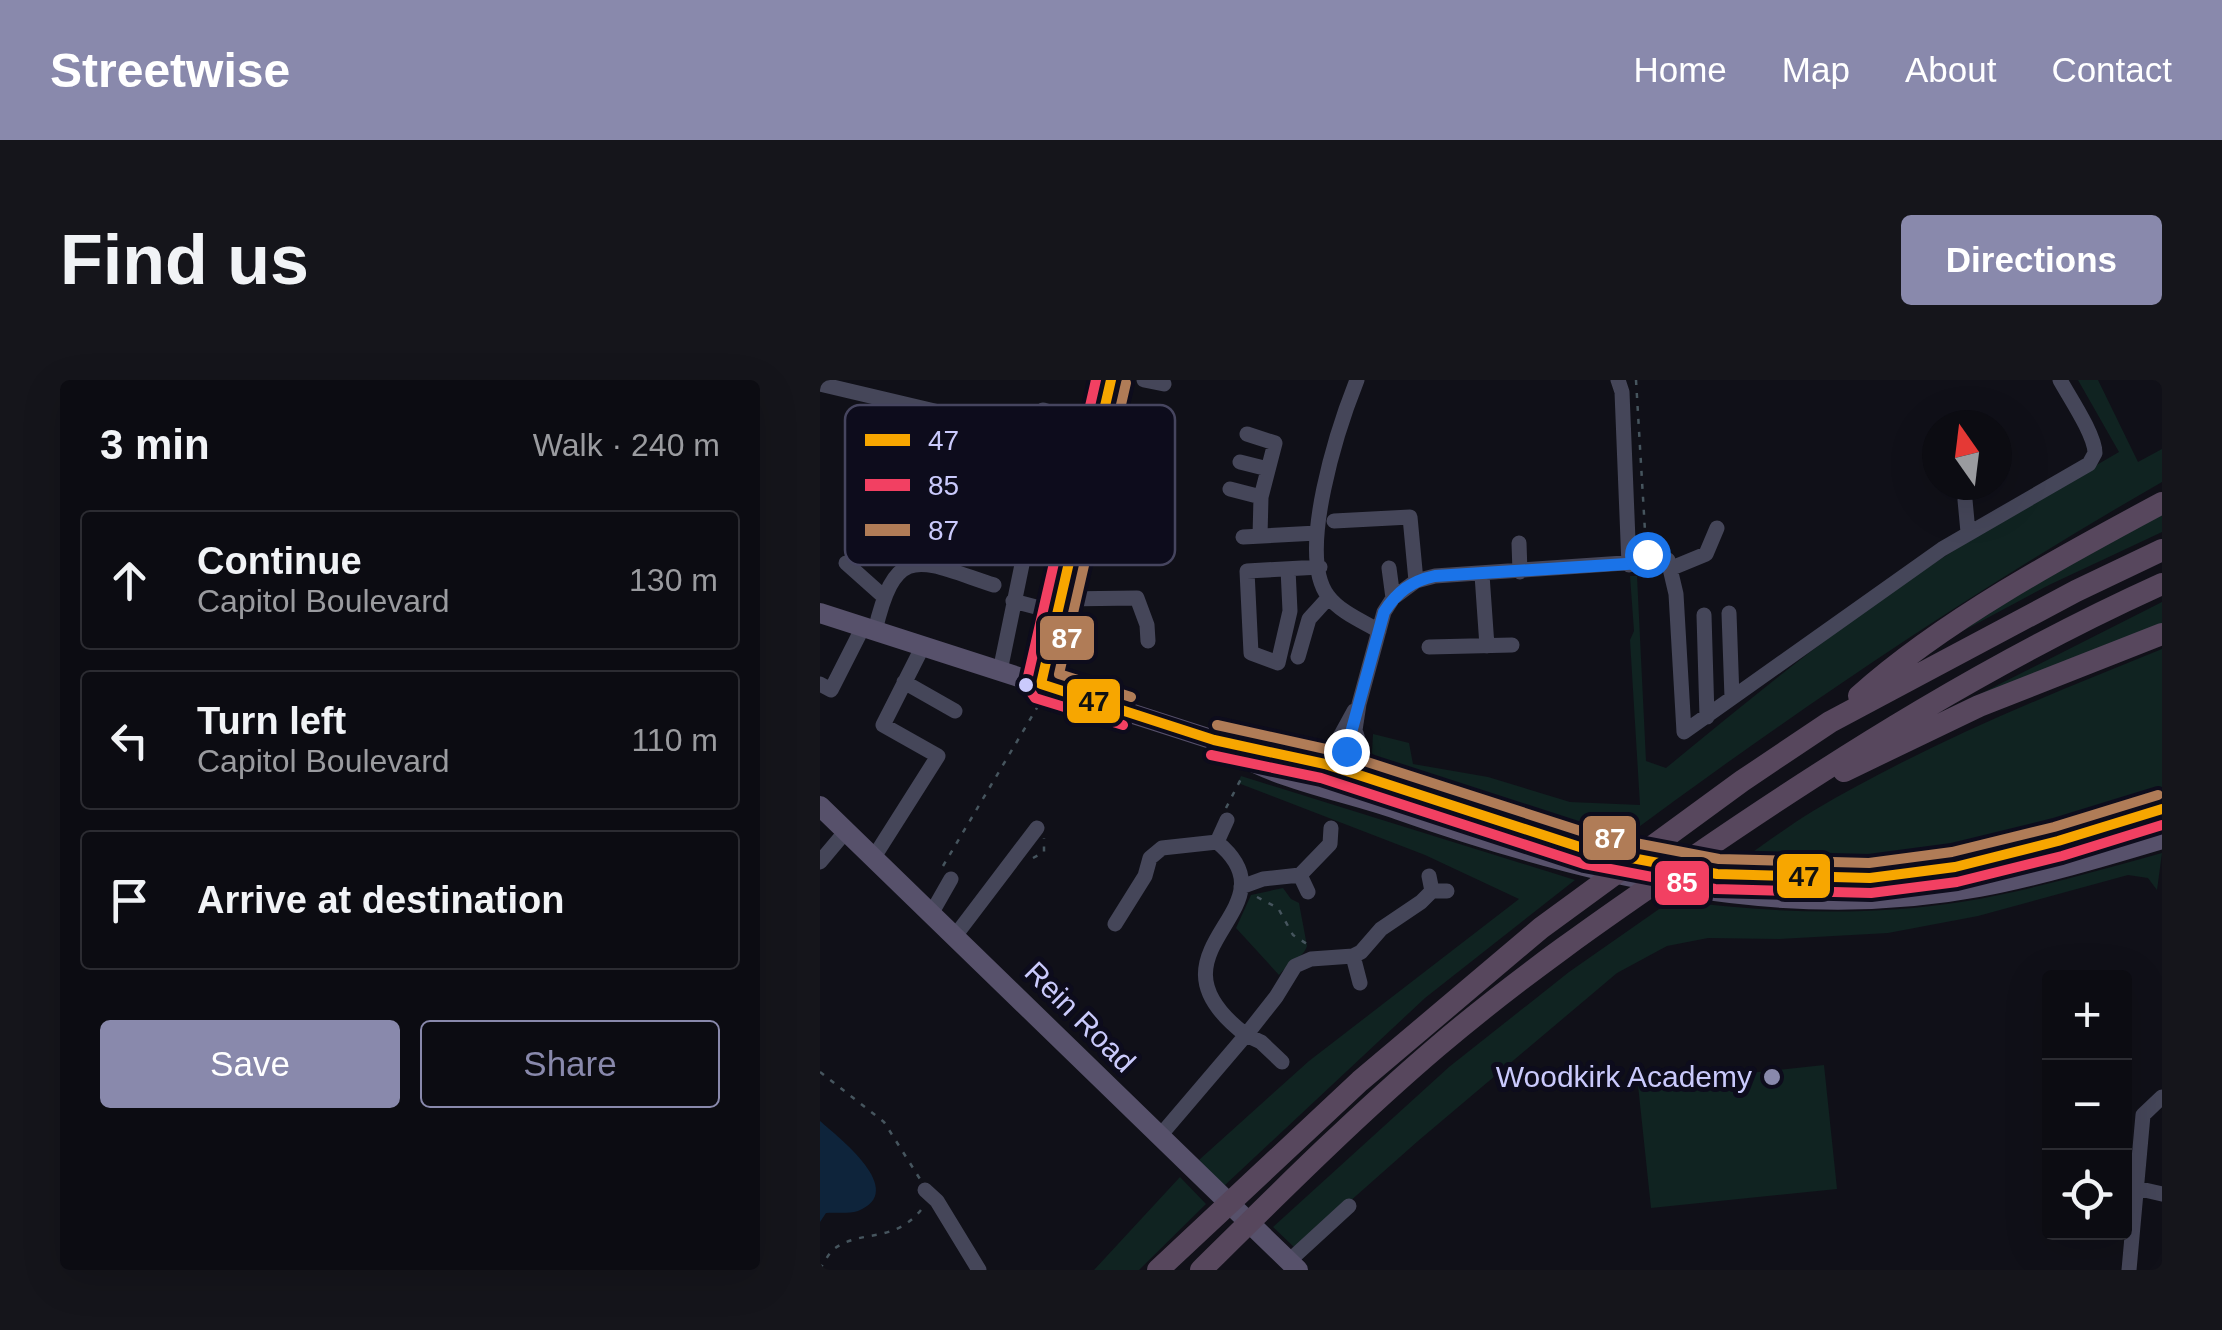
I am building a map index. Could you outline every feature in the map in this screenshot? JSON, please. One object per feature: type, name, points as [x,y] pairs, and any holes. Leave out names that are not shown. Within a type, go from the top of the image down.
[{"type":"highway","points":[[1830,722],[1878,679],[1954,626],[2076,549],[2162,502]]},
{"type":"highway","points":[[1158,1270],[1360,1081],[1541,928],[1742,781],[1830,722],[2076,591],[2162,550]]},
{"type":"highway","points":[[1201,1270],[1319,1154],[1437,1047],[1565,945],[1755,814],[1894,725],[2083,620],[2162,584]]},
{"type":"highway","points":[[1755,814],[1979,706],[2162,634]]},
{"type":"main road","points":[[820,613],[1214,740],[1294,756],[1384,795],[1592,860],[1716,882],[1769,897],[1874,898],[1976,888],[2162,839]]},
{"type":"main road","points":[[1214,740],[1250,762],[1328,774]]},
{"type":"main road","name":"Rein Road","points":[[820,806],[1290,1262]]},
{"type":"main road","points":[[1716,882],[1870,878],[1956,866],[2058,841],[2162,809]]},
{"type":"street","points":[[1105,405],[1111,380]]},
{"type":"street","points":[[1144,380],[1164,384]]},
{"type":"street","points":[[1356,380],[1336,434],[1321,501],[1317,533],[1320,567],[1328,597],[1379,631]]},
{"type":"street","points":[[1618,380],[1636,564]]},
{"type":"street","points":[[1328,774],[1358,704],[1384,612],[1393,598],[1416,580],[1666,559],[1672,568],[1684,732],[1968,532],[2088,464],[2096,453],[2093,436],[2060,380]]},
{"type":"street","points":[[820,384],[909,405]]},
{"type":"street","points":[[1248,434],[1274,441],[1252,537],[1317,533]]},
{"type":"street","points":[[1240,462],[1268,470]]},
{"type":"street","points":[[1230,489],[1261,497]]},
{"type":"street","points":[[1965,500],[1968,532]]},
{"type":"street","points":[[1991,500],[1994,517]]},
{"type":"street","points":[[1334,521],[1410,517],[1416,580]]},
{"type":"street","points":[[1672,568],[1706,554],[1716,528]]},
{"type":"street","points":[[1519,543],[1520,572]]},
{"type":"street","points":[[847,565],[883,596]]},
{"type":"street","points":[[820,684],[831,690],[869,629],[896,573],[908,565]]},
{"type":"street","points":[[916,565],[949,570],[994,585]]},
{"type":"street","points":[[949,570],[950,565]]},
{"type":"street","points":[[1000,671],[1022,565]]},
{"type":"street","points":[[1045,686],[1069,565]]},
{"type":"street","points":[[1288,569],[1290,612],[1278,664],[1250,654],[1247,570],[1320,567]]},
{"type":"street","points":[[1390,568],[1393,598]]},
{"type":"street","points":[[1482,575],[1487,646]]},
{"type":"street","points":[[1298,657],[1309,619],[1328,597]]},
{"type":"street","points":[[1013,602],[1061,606],[1137,598],[1148,640]]},
{"type":"street","points":[[1730,614],[1732,698]]},
{"type":"street","points":[[1704,615],[1707,717]]},
{"type":"street","points":[[874,857],[938,756],[882,724],[922,646]]},
{"type":"street","points":[[1429,647],[1512,646]]},
{"type":"street","points":[[904,682],[955,711]]},
{"type":"street","points":[[1294,756],[1320,749],[1348,731]]},
{"type":"street","points":[[1348,731],[1384,795]]},
{"type":"street","points":[[1217,842],[1227,820]]},
{"type":"street","points":[[955,936],[1037,828]]},
{"type":"street","points":[[1247,885],[1300,875],[1330,844],[1330,828]]},
{"type":"street","points":[[820,862],[846,831]]},
{"type":"street","points":[[1217,842],[1238,866],[1247,885],[1237,908],[1213,942],[1205,973],[1206,989],[1214,1006],[1282,1062]]},
{"type":"street","points":[[1114,927],[1145,876],[1150,858],[1162,848],[1217,842]]},
{"type":"street","points":[[931,914],[946,875]]},
{"type":"street","points":[[1300,875],[1308,892]]},
{"type":"street","points":[[1159,1137],[1246,1035],[1295,966],[1318,947],[1353,956],[1361,952],[1381,928],[1421,902],[1436,886]]},
{"type":"street","points":[[1353,956],[1360,983]]},
{"type":"street","points":[[2129,1270],[2143,1115],[2162,1098]]},
{"type":"street","points":[[2136,1188],[2162,1194]]},
{"type":"street","points":[[925,1190],[937,1201],[979,1270]]},
{"type":"street","points":[[1290,1262],[1350,1206]]},
{"type":"path","points":[[1636,380],[1647,554],[1636,564]]},
{"type":"path","points":[[946,875],[1045,686]]},
{"type":"path","points":[[1227,820],[1222,818],[1244,772]]},
{"type":"path","points":[[1247,885],[1256,896],[1278,908],[1293,936],[1318,947]]},
{"type":"path","points":[[820,1072],[884,1122],[925,1190],[925,1205],[915,1218],[897,1229],[833,1250],[820,1269]]},
{"type":"green space","points":[[2078,380],[2098,380],[2138,462],[2162,449],[2162,482],[2021,566],[1884,655],[1617,843],[1544,822],[1379,762],[1372,753],[1373,734],[1409,743],[1413,764],[1488,777],[1570,802],[1640,805],[1630,576],[1637,576],[1646,761],[1666,768],[1755,695],[1909,580],[2119,452]]},
{"type":"green space","points":[[2162,509],[2162,532],[1961,632],[2081,554]]},
{"type":"green space","points":[[2162,602],[2162,626],[1976,696]]},
{"type":"green space","points":[[2162,649],[2162,798],[1963,853],[1808,867],[1737,863],[1813,811],[1941,743]]},
{"type":"green space","points":[[1241,776],[1575,880],[1425,998],[1224,1186],[1199,1160],[1309,1061],[1519,899],[1425,855],[1238,783]]},
{"type":"green space","points":[[2162,816],[2162,833],[1972,881],[1913,887],[1910,881]]},
{"type":"green space","points":[[2162,853],[2157,890],[2148,878],[2128,875],[1978,916],[1888,933],[1708,938],[1667,946],[1617,973],[1296,1249],[1273,1227],[1449,1067],[1569,972],[1672,900],[1816,912],[1925,907],[2012,892]]},
{"type":"green space","points":[[1283,888],[1299,903],[1307,946],[1279,975],[1236,928],[1251,895]]},
{"type":"green space","points":[[1824,1065],[1837,1189],[1651,1208],[1638,1085]]},
{"type":"green space","points":[[1180,1177],[1206,1204],[1139,1270],[1094,1270]]},
{"type":"water","points":[[820,1121],[865,1164],[876,1191],[872,1202],[858,1211],[826,1213],[820,1222]]},
{"type":"transit line","name":"85","points":[[1090,405],[1096,380]]},
{"type":"transit line","name":"47","points":[[1105,405],[1111,380]]},
{"type":"transit line","name":"87","points":[[1121,405],[1126,383]]},
{"type":"transit line","name":"85","points":[[1054,565],[1026,685],[1035,698],[1123,725]]},
{"type":"transit line","name":"47","points":[[1068,565],[1041,684],[1214,740],[1325,764],[1589,850],[1717,874],[1870,878],[1955,867],[2162,809]]},
{"type":"transit line","name":"87","points":[[1084,565],[1059,674],[1131,697]]},
{"type":"transit line","name":"87","points":[[1217,725],[1330,750],[1593,835],[1719,859],[1869,863],[1952,852],[2054,827],[2158,795]]},
{"type":"transit line","name":"85","points":[[1211,755],[1321,778],[1584,864],[1715,889],[1871,893],[1957,882],[2062,856],[2162,825]]},
{"type":"place","name":"Woodkirk Academy","points":[[1772,1077]]},
{"type":"route","points":[[1346,751],[1355,730],[1358,704],[1384,612],[1393,598],[1416,580],[1642,563],[1647,554]]}]
